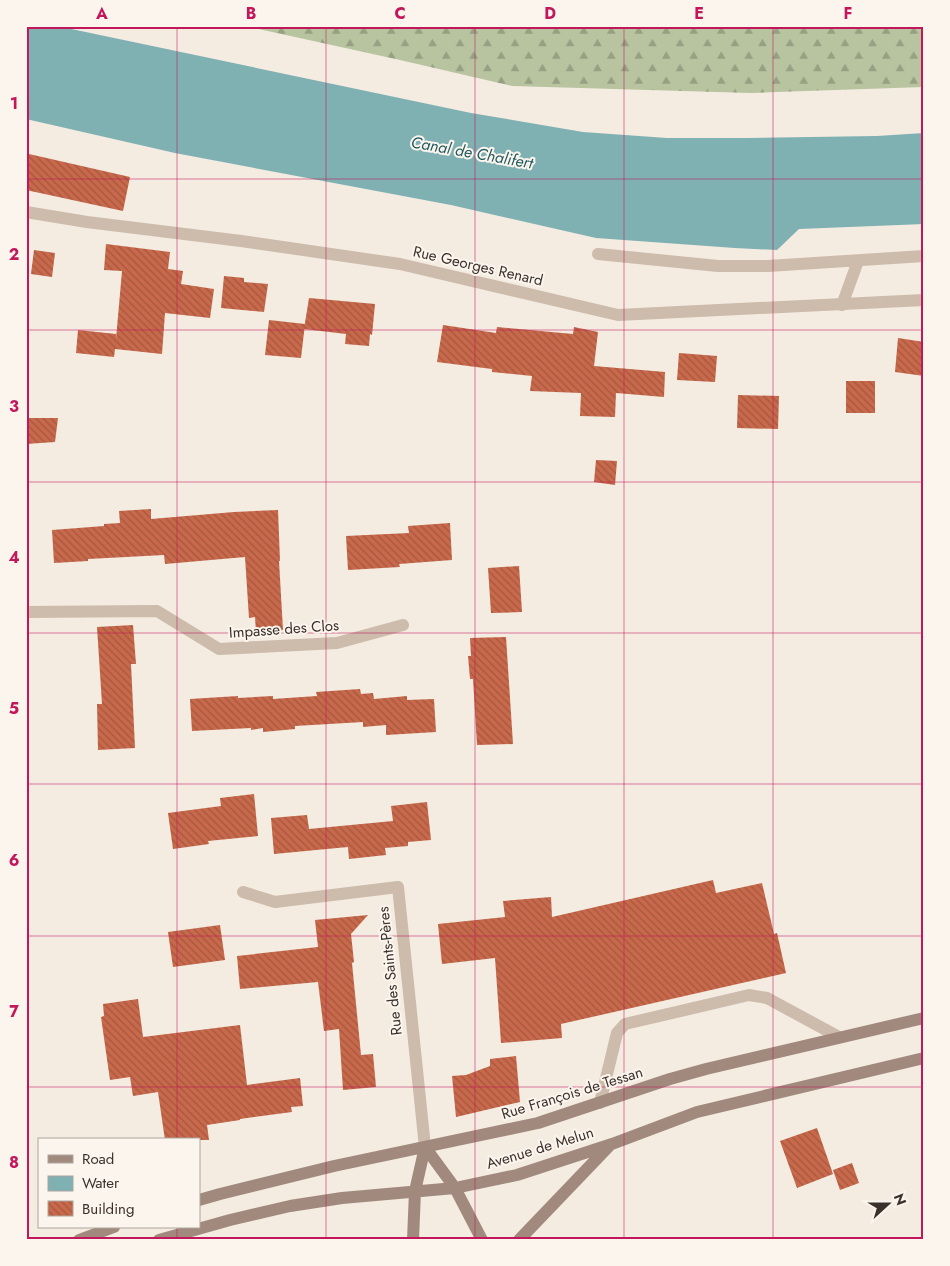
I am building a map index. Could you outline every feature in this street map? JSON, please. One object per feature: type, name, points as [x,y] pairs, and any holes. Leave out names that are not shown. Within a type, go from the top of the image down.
[{"type":"main road","name":"Rue François de Tessan","points":[[200,1200],[334,1166],[538,1123],[706,1069],[924,1018]]},
{"type":"main road","name":"Avenue de Melun","points":[[159,1240],[230,1220],[290,1206],[342,1198],[455,1188],[518,1175],[612,1144],[697,1112],[924,1058]]},
{"type":"main road","points":[[519,1240],[612,1144]]},
{"type":"main road","points":[[425,1147],[455,1188],[482,1240]]},
{"type":"main road","points":[[413,1240],[415,1191],[425,1147]]},
{"type":"main road","points":[[79,1240],[111,1228]]},
{"type":"street","name":"Rue Georges Renard","points":[[26,212],[87,222],[241,241],[400,264],[618,315],[924,300]]},
{"type":"street","points":[[598,254],[718,266],[768,266],[924,256]]},
{"type":"street","points":[[842,305],[858,260]]},
{"type":"street","name":"Impasse des Clos","points":[[26,612],[157,610],[219,649],[337,643],[403,625]]},
{"type":"street","name":"Rue des Saints-Pères","points":[[243,892],[275,902],[398,887],[425,1147]]},
{"type":"street","points":[[600,1103],[617,1034],[624,1024],[749,994],[767,998],[839,1037]]},
{"type":"green space","points":[[245,26],[924,26],[924,87],[751,93],[512,86]]},
{"type":"water","name":"Canal de Chalifert","points":[[26,26],[57,26],[471,113],[583,132],[667,138],[877,136],[924,133],[924,224],[799,229],[777,250],[596,238],[451,205],[175,153],[26,119]]},
{"type":"building","points":[[29,154],[130,177],[123,211],[26,190],[26,168]]},
{"type":"building","points":[[106,244],[170,252],[168,269],[183,271],[181,284],[214,289],[210,318],[165,313],[162,354],[115,349],[114,357],[76,353],[78,330],[116,334],[116,339],[122,271],[104,270]]},
{"type":"building","points":[[34,250],[55,253],[52,277],[31,274]]},
{"type":"building","points":[[224,276],[244,278],[244,282],[268,284],[264,312],[221,308]]},
{"type":"building","points":[[309,298],[375,304],[369,346],[345,344],[346,334],[304,329]]},
{"type":"building","points":[[269,320],[305,324],[301,358],[265,355]]},
{"type":"building","points":[[443,325],[496,333],[497,327],[573,334],[574,327],[598,332],[594,366],[665,372],[664,397],[616,393],[615,417],[580,416],[581,393],[530,391],[532,376],[492,372],[492,369],[437,362]]},
{"type":"building","points":[[898,338],[924,342],[924,376],[895,372]]},
{"type":"building","points":[[679,353],[717,356],[715,382],[677,380]]},
{"type":"building","points":[[846,381],[875,381],[875,413],[846,413]]},
{"type":"building","points":[[738,395],[779,396],[778,429],[737,428]]},
{"type":"building","points":[[26,418],[58,418],[55,442],[26,444]]},
{"type":"building","points":[[596,460],[617,461],[615,485],[594,482]]},
{"type":"building","points":[[151,509],[151,519],[278,510],[283,630],[256,632],[255,617],[249,618],[245,557],[165,564],[164,555],[88,559],[88,561],[54,563],[52,530],[120,523],[119,511]]},
{"type":"building","points":[[450,523],[452,560],[399,564],[400,567],[348,570],[346,536],[409,533],[408,526]]},
{"type":"building","points":[[519,566],[522,612],[491,613],[488,568]]},
{"type":"building","points":[[133,625],[136,664],[131,664],[135,748],[98,750],[97,704],[102,704],[97,627]]},
{"type":"building","points":[[506,637],[513,744],[477,745],[473,679],[470,679],[468,656],[471,656],[470,638]]},
{"type":"building","points":[[360,689],[361,694],[373,693],[374,699],[407,696],[407,700],[434,699],[436,732],[386,735],[386,725],[363,727],[363,722],[295,726],[295,729],[263,732],[263,728],[192,731],[190,699],[273,696],[273,699],[317,696],[316,692]]},
{"type":"building","points":[[254,794],[258,836],[208,841],[209,844],[173,849],[168,813],[221,806],[220,798]]},
{"type":"building","points":[[427,802],[431,840],[408,842],[408,846],[385,848],[386,855],[349,859],[348,847],[274,854],[271,818],[307,815],[309,829],[393,821],[391,806]]},
{"type":"building","points":[[713,880],[716,893],[762,883],[774,934],[777,933],[786,973],[561,1024],[562,1038],[501,1043],[495,958],[442,964],[438,924],[505,917],[503,901],[551,897],[552,917]]},
{"type":"building","points":[[368,915],[351,934],[354,962],[352,963],[361,1055],[373,1054],[376,1087],[343,1090],[339,1029],[324,1031],[318,982],[240,989],[237,956],[318,947],[315,920]]},
{"type":"building","points":[[220,925],[225,960],[173,967],[168,932]]},
{"type":"building","points":[[138,999],[143,1037],[240,1025],[247,1085],[300,1078],[303,1106],[291,1107],[292,1112],[207,1125],[209,1140],[200,1140],[200,1138],[165,1138],[158,1092],[133,1096],[130,1077],[110,1080],[101,1017],[104,1016],[103,1004]]},
{"type":"building","points":[[516,1056],[520,1102],[456,1117],[452,1076],[466,1075],[490,1066],[490,1059]]},
{"type":"building","points":[[817,1128],[833,1174],[797,1188],[780,1141]]},
{"type":"building","points":[[852,1163],[859,1183],[840,1190],[833,1170]]}]
